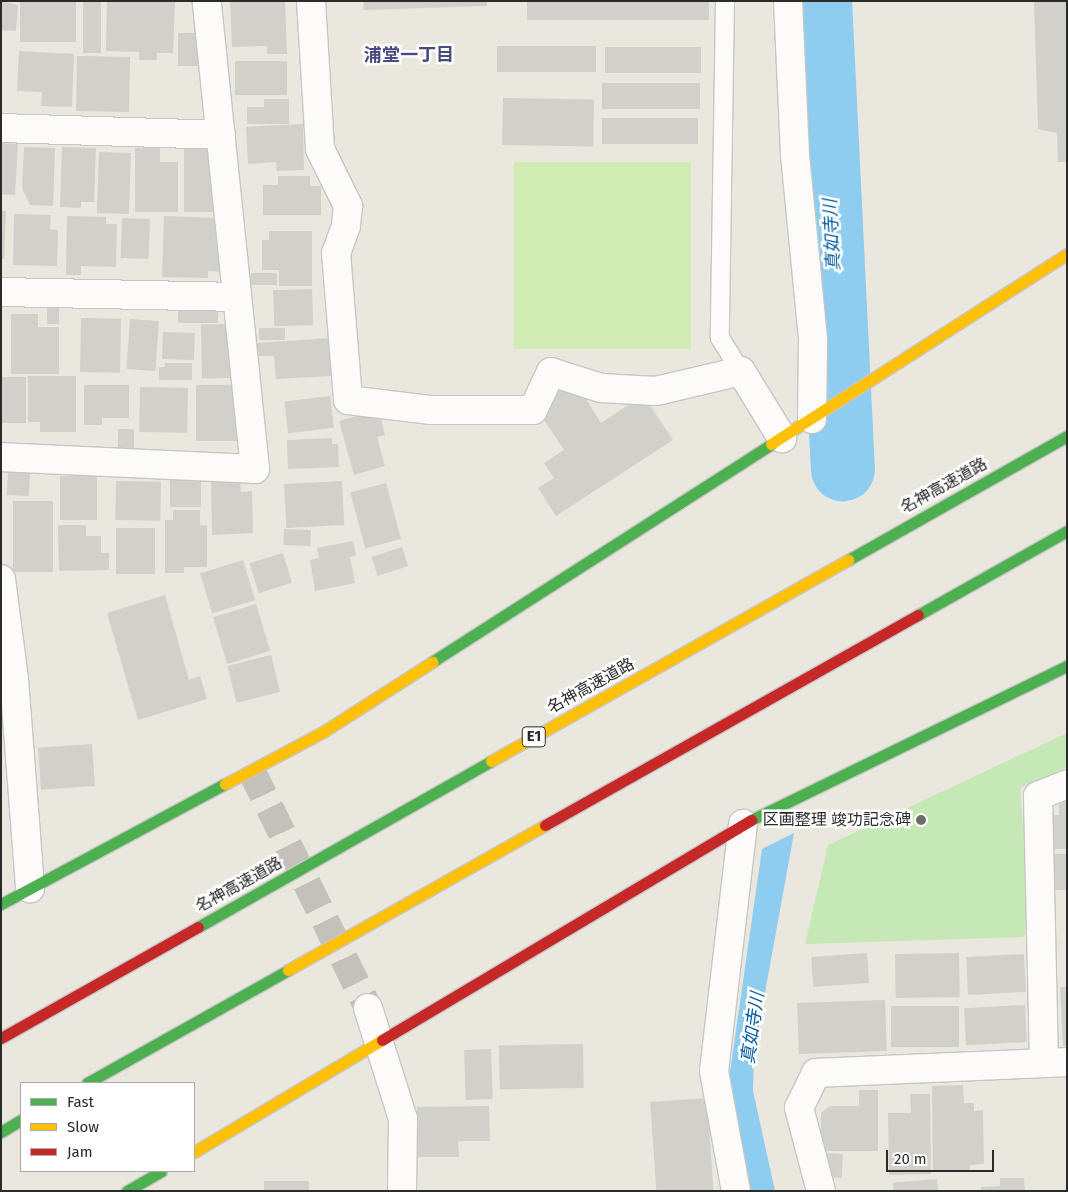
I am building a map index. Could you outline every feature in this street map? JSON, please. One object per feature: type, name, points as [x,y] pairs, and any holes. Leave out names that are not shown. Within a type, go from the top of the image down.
[{"type":"main road","points":[[1,904],[323,732],[1067,254]]},
{"type":"main road","name":"名神高速道路","points":[[1,1038],[1067,436]]},
{"type":"main road","points":[[89,1082],[1067,531]]},
{"type":"main road","points":[[195,1151],[743,824],[1067,666]]},
{"type":"main road","points":[[1,1132],[20,1121]]},
{"type":"main road","points":[[127,1191],[159,1172]]},
{"type":"street","points":[[1,457],[255,469],[208,1]]},
{"type":"street","points":[[310,1],[320,149],[348,206],[346,226],[336,253],[348,400],[431,410],[533,410],[551,372],[601,388],[656,391],[741,371],[782,438]]},
{"type":"street","points":[[788,1],[795,155],[813,340],[814,418]]},
{"type":"street","points":[[1,128],[221,135]]},
{"type":"street","points":[[1,292],[238,297]]},
{"type":"street","points":[[1,579],[14,679],[30,888]]},
{"type":"street","points":[[821,1191],[799,1108],[816,1073],[1055,1062],[1038,796],[1067,784]]},
{"type":"street","points":[[736,1191],[714,1071],[743,824]]},
{"type":"street","points":[[368,1008],[381,1041],[403,1119],[402,1191]]},
{"type":"lane","points":[[725,1],[720,338],[741,371]]},
{"type":"green space","points":[[514,162],[691,162],[691,349],[514,349]]},
{"type":"green space","points":[[1067,733],[1067,767],[1020,788],[1031,928],[1023,937],[805,944],[828,845]]},
{"type":"water","points":[[794,833],[754,1053],[753,1091],[775,1191],[750,1191],[731,1115],[728,1086],[762,849]]},
{"type":"building","points":[[1,1],[18,5],[16,31],[1,30]]},
{"type":"building","points":[[20,1],[76,1],[76,42],[20,42]]},
{"type":"building","points":[[83,1],[101,1],[101,53],[83,53]]},
{"type":"building","points":[[107,1],[175,1],[173,53],[157,53],[157,60],[139,60],[139,52],[106,51]]},
{"type":"building","points":[[230,1],[285,1],[287,54],[267,54],[267,46],[232,47]]},
{"type":"building","points":[[364,1],[487,1],[487,6],[363,10]]},
{"type":"building","points":[[527,1],[709,1],[709,20],[527,20]]},
{"type":"building","points":[[1034,1],[1067,1],[1067,162],[1058,162],[1057,133],[1038,129]]},
{"type":"building","points":[[178,33],[200,33],[200,66],[178,66]]},
{"type":"building","points":[[497,46],[596,46],[596,72],[497,72]]},
{"type":"building","points":[[605,47],[701,47],[701,73],[605,73]]},
{"type":"building","points":[[19,51],[74,54],[72,107],[41,106],[42,92],[17,91]]},
{"type":"building","points":[[77,56],[130,57],[129,112],[76,111]]},
{"type":"building","points":[[235,61],[287,61],[287,95],[235,95]]},
{"type":"building","points":[[602,83],[700,83],[700,109],[602,109]]},
{"type":"building","points":[[503,98],[594,100],[593,147],[502,145]]},
{"type":"building","points":[[264,99],[289,99],[289,124],[247,124],[247,107],[264,107]]},
{"type":"building","points":[[602,118],[698,118],[698,144],[602,144]]},
{"type":"building","points":[[303,124],[304,170],[277,171],[276,162],[248,164],[246,127]]},
{"type":"building","points":[[1,143],[18,144],[15,195],[1,194]]},
{"type":"building","points":[[24,147],[55,148],[53,206],[30,205],[22,188]]},
{"type":"building","points":[[62,147],[96,148],[94,202],[81,202],[81,208],[60,207]]},
{"type":"building","points":[[135,148],[160,148],[160,162],[178,162],[178,212],[135,212]]},
{"type":"building","points":[[184,149],[217,149],[217,212],[184,212]]},
{"type":"building","points":[[99,152],[131,153],[129,214],[97,213]]},
{"type":"building","points":[[278,176],[310,176],[310,186],[321,186],[321,215],[263,215],[263,185],[278,185]]},
{"type":"building","points":[[1,211],[6,211],[4,259],[1,259]]},
{"type":"building","points":[[14,214],[51,215],[50,229],[58,230],[57,266],[13,265]]},
{"type":"building","points":[[67,216],[106,217],[106,224],[117,224],[116,267],[81,266],[81,275],[66,275]]},
{"type":"building","points":[[164,216],[219,218],[224,272],[208,271],[208,278],[162,277]]},
{"type":"building","points":[[122,218],[150,219],[149,259],[121,258]]},
{"type":"building","points":[[269,231],[312,231],[312,286],[279,286],[279,270],[262,270],[262,240],[269,240]]},
{"type":"building","points":[[251,273],[277,273],[277,285],[251,285]]},
{"type":"building","points":[[312,289],[313,325],[274,326],[273,290]]},
{"type":"building","points":[[47,305],[59,305],[59,324],[47,324]]},
{"type":"building","points":[[178,309],[218,309],[218,323],[178,323]]},
{"type":"building","points":[[11,314],[38,314],[38,327],[59,327],[59,374],[11,374]]},
{"type":"building","points":[[81,318],[121,319],[120,373],[80,372]]},
{"type":"building","points":[[130,319],[159,321],[155,371],[127,369]]},
{"type":"building","points":[[230,324],[231,378],[202,378],[201,325]]},
{"type":"building","points":[[259,328],[285,328],[285,340],[259,340]]},
{"type":"building","points":[[163,332],[195,333],[194,360],[162,359]]},
{"type":"building","points":[[330,338],[332,376],[276,379],[274,356],[258,356],[257,343]]},
{"type":"building","points":[[165,363],[192,363],[192,380],[159,380],[159,367],[165,367]]},
{"type":"building","points":[[28,376],[76,376],[76,432],[40,432],[40,422],[28,422]]},
{"type":"building","points":[[1,377],[26,377],[26,423],[1,423]]},
{"type":"building","points":[[556,384],[583,394],[601,423],[643,395],[673,440],[556,516],[538,488],[554,478],[544,463],[564,450],[543,418]]},
{"type":"building","points":[[84,385],[129,385],[129,418],[102,418],[102,425],[84,425]]},
{"type":"building","points":[[196,385],[237,385],[237,441],[196,441]]},
{"type":"building","points":[[140,387],[188,388],[187,433],[139,432]]},
{"type":"building","points":[[330,396],[334,428],[288,433],[284,402]]},
{"type":"building","points":[[379,410],[385,435],[377,437],[385,466],[354,475],[339,421]]},
{"type":"building","points":[[118,429],[134,429],[134,451],[118,451]]},
{"type":"building","points":[[332,438],[332,444],[338,444],[339,467],[288,469],[287,440]]},
{"type":"building","points":[[8,472],[30,473],[29,496],[7,495]]},
{"type":"building","points":[[60,476],[97,476],[97,520],[60,520]]},
{"type":"building","points":[[170,479],[201,479],[201,507],[170,507]]},
{"type":"building","points":[[116,481],[161,482],[160,521],[115,520]]},
{"type":"building","points":[[211,481],[240,481],[241,492],[252,491],[253,533],[212,535]]},
{"type":"building","points":[[342,481],[344,525],[286,528],[284,484]]},
{"type":"building","points":[[386,483],[401,539],[365,549],[350,493]]},
{"type":"building","points":[[13,501],[53,501],[53,572],[13,572]]},
{"type":"building","points":[[173,510],[200,510],[200,525],[207,525],[207,567],[184,567],[184,573],[165,573],[165,520],[173,520]]},
{"type":"building","points":[[58,525],[86,525],[86,536],[101,536],[101,553],[109,553],[109,570],[59,571]]},
{"type":"building","points":[[116,528],[155,528],[155,574],[116,574]]},
{"type":"building","points":[[284,529],[311,530],[310,546],[283,545]]},
{"type":"building","points":[[353,541],[356,556],[350,557],[355,583],[315,591],[310,560],[319,558],[317,548]]},
{"type":"building","points":[[402,547],[408,566],[378,576],[372,557]]},
{"type":"building","points":[[283,553],[292,583],[259,593],[250,563]]},
{"type":"building","points":[[243,560],[255,600],[212,613],[200,573]]},
{"type":"building","points":[[165,595],[189,680],[200,676],[207,699],[138,720],[107,613]]},
{"type":"building","points":[[256,604],[270,651],[227,664],[213,617]]},
{"type":"building","points":[[271,655],[280,692],[237,703],[227,666]]},
{"type":"building","points":[[92,744],[95,786],[41,790],[38,748]]},
{"type":"building","points":[[1067,797],[1067,849],[1045,849],[1045,815],[1059,815],[1059,800]]},
{"type":"building","points":[[1047,854],[1067,854],[1067,890],[1047,890]]},
{"type":"building","points":[[867,953],[869,983],[813,987],[811,957]]},
{"type":"building","points":[[959,953],[960,997],[896,998],[895,954]]},
{"type":"building","points":[[1024,954],[1026,992],[968,995],[966,957]]},
{"type":"building","points":[[1060,987],[1067,987],[1067,1046],[1063,1046]]},
{"type":"building","points":[[885,1000],[887,1051],[799,1054],[797,1003]]},
{"type":"building","points":[[1025,1005],[1027,1042],[966,1045],[964,1008]]},
{"type":"building","points":[[891,1006],[959,1006],[959,1047],[891,1047]]},
{"type":"building","points":[[583,1044],[584,1088],[500,1089],[499,1045]]},
{"type":"building","points":[[491,1049],[493,1099],[466,1100],[464,1050]]},
{"type":"building","points":[[963,1085],[964,1103],[974,1103],[974,1111],[983,1110],[984,1164],[970,1165],[970,1170],[933,1171],[932,1086]]},
{"type":"building","points":[[859,1090],[878,1090],[878,1151],[821,1151],[821,1113],[830,1106],[859,1106]]},
{"type":"building","points":[[910,1094],[930,1094],[931,1174],[889,1175],[888,1113],[911,1113]]},
{"type":"building","points":[[707,1098],[713,1191],[656,1191],[650,1102]]},
{"type":"building","points":[[489,1106],[490,1141],[458,1141],[459,1157],[418,1157],[417,1107]]},
{"type":"building","points":[[825,1153],[843,1154],[842,1178],[824,1177]]},
{"type":"building","points":[[1000,1178],[1024,1178],[1025,1191],[981,1191],[981,1187],[1000,1186]]},
{"type":"building","points":[[937,1179],[938,1191],[894,1191],[893,1183]]},
{"type":"building","points":[[264,1181],[309,1181],[309,1191],[264,1191]]},
{"type":"waterway","name":"真如寺川","points":[[820,1],[843,469]]},
{"type":"tunnel","points":[[251,770],[368,1008]]},
{"type":"traffic: fast","points":[[848,560],[1067,436]]},
{"type":"traffic: fast","points":[[432,662],[771,444]]},
{"type":"traffic: fast","points":[[918,615],[1067,531]]},
{"type":"traffic: fast","points":[[751,820],[1067,666]]},
{"type":"traffic: fast","points":[[198,927],[491,761]]},
{"type":"traffic: fast","points":[[1,904],[225,784]]},
{"type":"traffic: fast","points":[[89,1082],[288,970]]},
{"type":"traffic: fast","points":[[1,1132],[20,1121]]},
{"type":"traffic: fast","points":[[127,1191],[159,1172]]},
{"type":"traffic: slow","points":[[771,444],[1067,254]]},
{"type":"traffic: slow","points":[[491,761],[848,560]]},
{"type":"traffic: slow","points":[[225,784],[323,732],[432,662]]},
{"type":"traffic: slow","points":[[288,970],[545,825]]},
{"type":"traffic: slow","points":[[195,1151],[382,1040]]},
{"type":"traffic: jam","points":[[545,825],[918,615]]},
{"type":"traffic: jam","points":[[382,1040],[751,820]]},
{"type":"traffic: jam","points":[[1,1038],[198,927]]},
{"type":"place","name":"区画整理 竣功記念碑","points":[[921,820]]},
{"type":"district","name":"浦堂一丁目","points":[[409,55]]}]
